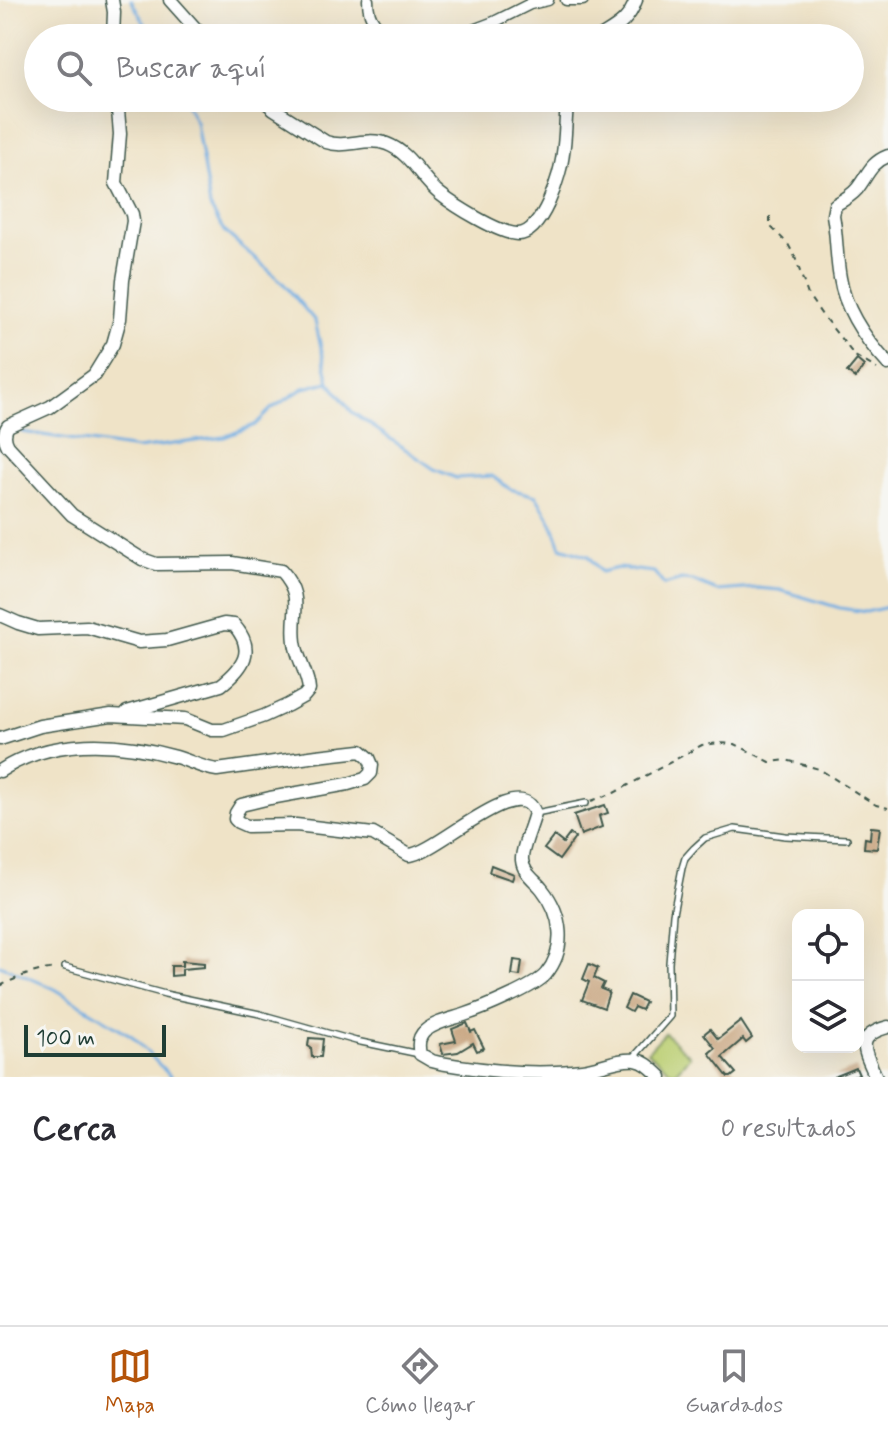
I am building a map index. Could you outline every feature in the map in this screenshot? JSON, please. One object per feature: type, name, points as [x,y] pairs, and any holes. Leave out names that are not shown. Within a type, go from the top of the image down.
[{"type":"street","points":[[112,0],[114,24]]},
{"type":"street","points":[[170,0],[191,24]]},
{"type":"street","points":[[368,0],[370,17],[375,24]]},
{"type":"street","points":[[489,24],[530,4],[548,0]]},
{"type":"street","points":[[566,0],[583,0]]},
{"type":"street","points":[[620,24],[631,13],[636,0]]},
{"type":"street","points":[[0,739],[40,726],[98,715],[185,719],[212,730],[224,730],[276,710],[304,696],[309,690],[295,641],[297,602],[290,581],[281,571],[232,563],[156,564],[142,559],[72,515],[5,440],[8,426],[50,407],[94,375],[113,344],[120,319],[133,221],[116,183],[120,134],[118,112]]},
{"type":"street","points":[[279,112],[335,145],[373,140],[387,144],[400,151],[439,193],[484,222],[518,234],[532,229],[550,201],[563,155],[567,112]]},
{"type":"street","points":[[884,367],[847,304],[840,278],[833,215],[835,205],[856,191],[871,166],[888,156]]},
{"type":"street","points":[[0,615],[38,629],[87,627],[139,642],[167,640],[224,624],[234,625],[242,634],[246,653],[233,676],[221,685],[111,715]]},
{"type":"street","points":[[0,771],[32,755],[59,747],[94,744],[176,757],[217,770],[361,751],[372,765],[371,773],[365,779],[241,805],[235,819],[247,826],[296,825],[373,834],[409,855],[421,853],[506,802],[518,799],[528,801],[535,813],[521,858],[528,874],[553,904],[559,924],[558,952],[544,977],[500,1000],[425,1031],[419,1042],[420,1054],[440,1063],[521,1074],[584,1070],[632,1060],[648,1064],[661,1077]]},
{"type":"street","points":[[876,1077],[866,1056],[865,1042],[875,1030],[888,1027]]},
{"type":"lane","points":[[535,813],[586,803]]},
{"type":"lane","points":[[632,1060],[669,1018],[673,914],[685,858],[694,848],[705,838],[735,829],[785,836],[847,839]]},
{"type":"lane","points":[[65,967],[165,994],[260,1014],[356,1041],[420,1054]]},
{"type":"path","points":[[770,216],[770,226],[788,244],[804,288],[822,315],[855,356],[884,367]]},
{"type":"path","points":[[586,803],[614,793],[702,745],[719,743],[735,744],[770,762],[786,760],[819,769],[876,805],[888,808]]},
{"type":"path","points":[[0,986],[24,975],[65,967]]},
{"type":"green space","points":[[665,1033],[690,1056],[674,1074],[647,1052]]},
{"type":"building","points":[[857,360],[864,366],[855,378],[847,372]]},
{"type":"building","points":[[605,805],[608,813],[599,816],[602,827],[581,835],[574,815]]},
{"type":"building","points":[[871,827],[880,828],[877,849],[864,848],[865,838],[870,839]]},
{"type":"building","points":[[570,834],[575,838],[559,860],[544,849],[554,836],[563,843]]},
{"type":"building","points":[[491,865],[514,874],[512,880],[489,872]]},
{"type":"building","points":[[514,960],[522,961],[520,976],[512,975]]},
{"type":"building","points":[[182,961],[204,963],[204,967],[182,969],[182,975],[171,976],[171,966],[182,966]]},
{"type":"building","points":[[589,964],[598,968],[594,978],[604,983],[601,989],[609,992],[604,1008],[582,1000],[589,982],[583,979]]},
{"type":"building","points":[[630,995],[645,1002],[641,1010],[634,1007],[631,1012],[624,1008]]},
{"type":"building","points":[[741,1021],[752,1038],[746,1043],[743,1039],[722,1057],[736,1073],[728,1077],[709,1053],[715,1048],[704,1034],[710,1029],[718,1039]]},
{"type":"building","points":[[467,1023],[471,1032],[475,1030],[484,1048],[477,1051],[473,1043],[458,1052],[443,1054],[440,1044],[456,1041],[452,1029]]},
{"type":"building","points":[[309,1038],[323,1039],[321,1057],[312,1057]]},
{"type":"building","points":[[856,1068],[859,1075],[834,1077]]},
{"type":"waterway","points":[[131,0],[145,24]]},
{"type":"waterway","points":[[191,112],[196,122],[210,207],[224,231],[283,283],[315,321],[329,382],[352,412],[434,469],[456,478],[492,476],[510,489],[536,496],[552,523],[561,547],[589,556],[601,572],[618,568],[654,572],[664,585],[682,580],[693,581],[717,591],[780,590],[840,608],[866,612],[888,607]]},
{"type":"waterway","points":[[22,432],[137,449],[224,437],[255,425],[271,409],[304,388],[328,382]]},
{"type":"waterway","points":[[0,965],[55,989],[132,1036],[171,1077]]}]
